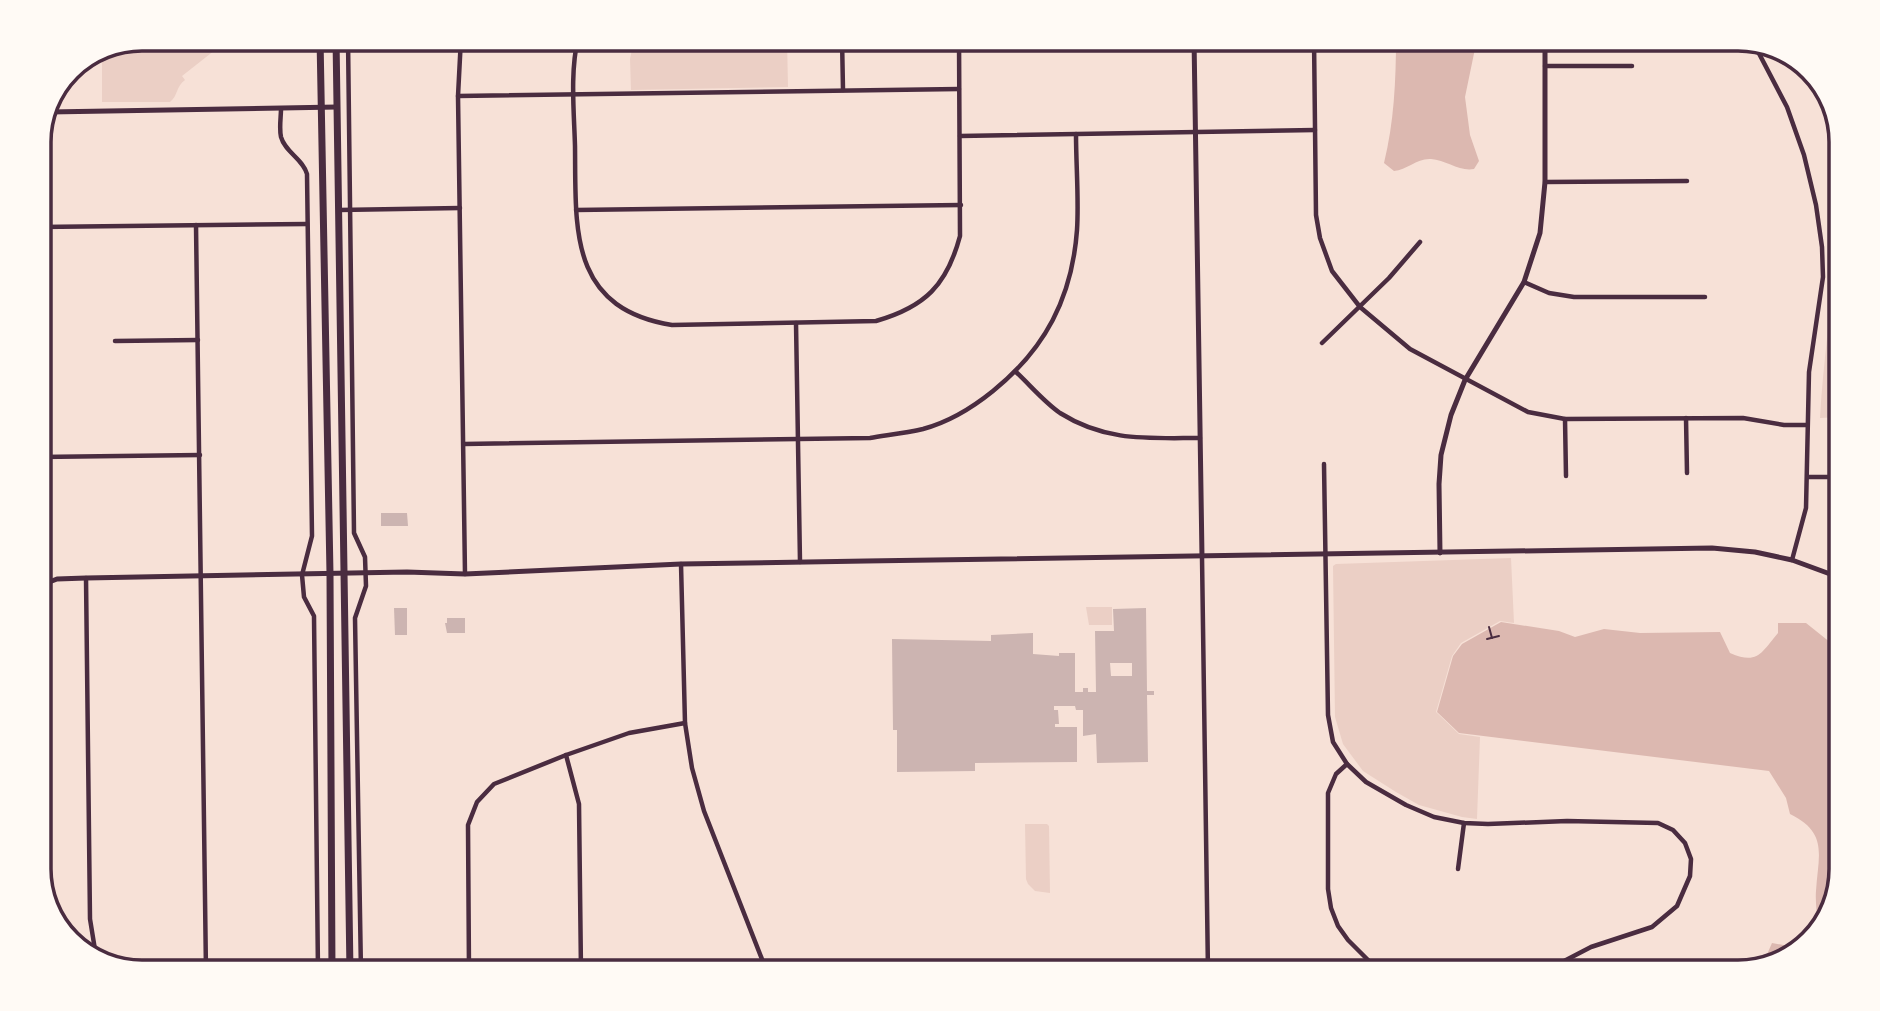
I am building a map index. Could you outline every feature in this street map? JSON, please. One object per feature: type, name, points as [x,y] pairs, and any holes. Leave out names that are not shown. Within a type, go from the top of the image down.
[{"type":"highway","points":[[320,51],[330,574],[332,960]]},
{"type":"highway","points":[[336,51],[350,960]]},
{"type":"street","points":[[348,51],[354,533],[365,557],[366,586],[355,618],[360,960]]},
{"type":"street","points":[[460,51],[458,96],[465,573]]},
{"type":"street","points":[[577,51],[574,94],[576,210],[581,251],[588,271],[606,295],[631,314],[672,325],[876,321],[900,314],[919,303],[940,284],[953,261],[960,236],[959,51]]},
{"type":"street","points":[[842,51],[843,90]]},
{"type":"street","points":[[1194,51],[1208,960]]},
{"type":"street","points":[[1314,51],[1316,215],[1320,238],[1332,271],[1360,307],[1410,349],[1528,412],[1565,419],[1743,418],[1784,425],[1807,425]]},
{"type":"street","points":[[1440,553],[1441,455],[1451,415],[1465,380],[1524,282],[1540,233],[1545,182],[1545,51]]},
{"type":"street","points":[[1759,53],[1787,107],[1804,155],[1816,205],[1823,277],[1809,372],[1806,508],[1792,560]]},
{"type":"street","points":[[1545,66],[1632,66]]},
{"type":"street","points":[[458,96],[960,89]]},
{"type":"street","points":[[56,112],[337,107]]},
{"type":"street","points":[[281,108],[281,137],[284,145],[306,168],[307,174],[312,536],[302,575],[304,597],[314,616],[318,960]]},
{"type":"street","points":[[960,136],[1315,130]]},
{"type":"street","points":[[464,444],[870,438],[923,429],[948,420],[975,405],[1016,372],[1034,352],[1061,303],[1071,274],[1077,230],[1076,134]]},
{"type":"street","points":[[1545,182],[1687,181]]},
{"type":"street","points":[[576,210],[961,205]]},
{"type":"street","points":[[338,210],[460,208]]},
{"type":"street","points":[[51,227],[307,224]]},
{"type":"street","points":[[196,225],[206,960]]},
{"type":"street","points":[[1322,343],[1389,278],[1420,242]]},
{"type":"street","points":[[1524,282],[1549,293],[1574,298],[1705,297]]},
{"type":"street","points":[[796,323],[800,562]]},
{"type":"street","points":[[116,341],[198,340]]},
{"type":"street","points":[[1016,372],[1058,411],[1095,431],[1132,439],[1200,438]]},
{"type":"street","points":[[1686,418],[1687,473]]},
{"type":"street","points":[[1565,419],[1566,476]]},
{"type":"street","points":[[51,457],[200,454]]},
{"type":"street","points":[[1324,464],[1328,715],[1333,742],[1347,764],[1366,782],[1406,805],[1434,817],[1488,824],[1567,821],[1658,823],[1673,830],[1685,843],[1691,859],[1690,876],[1676,906],[1652,927],[1591,947],[1566,960]]},
{"type":"street","points":[[1808,477],[1829,477]]},
{"type":"street","points":[[51,581],[86,578],[465,573],[681,564],[1712,548],[1755,552],[1792,560],[1829,574]]},
{"type":"street","points":[[681,564],[685,723],[692,768],[704,811],[762,960]]},
{"type":"street","points":[[86,578],[90,919],[95,947]]},
{"type":"street","points":[[469,960],[468,825],[477,802],[494,785],[566,755],[629,733],[685,723]]},
{"type":"street","points":[[566,755],[579,804],[581,960]]},
{"type":"street","points":[[1347,764],[1336,774],[1328,793],[1328,889],[1338,926],[1368,960]]},
{"type":"street","points":[[1458,869],[1464,823]]},
{"type":"path","points":[[1489,627],[1492,638]]},
{"type":"path","points":[[1487,639],[1499,636]]},
{"type":"shaded area","points":[[214,51],[182,76],[185,80],[170,102],[102,102],[102,60],[130,52]]},
{"type":"shaded area","points":[[632,51],[787,51],[788,87],[631,90]]},
{"type":"shaded area","points":[[1396,51],[1475,51],[1465,97],[1470,135],[1479,161],[1474,169],[1463,169],[1431,159],[1421,160],[1394,171],[1384,163],[1390,133]]},
{"type":"shaded area","points":[[1829,314],[1829,418],[1820,418]]},
{"type":"shaded area","points":[[1511,558],[1514,623],[1500,621],[1461,643],[1452,656],[1436,712],[1459,734],[1480,737],[1477,819],[1462,817],[1419,805],[1396,792],[1363,771],[1343,744],[1335,717],[1333,566]]},
{"type":"shaded area","points":[[1086,607],[1112,607],[1112,625],[1089,625]]},
{"type":"shaded area","points":[[1501,622],[1559,631],[1575,637],[1604,629],[1640,633],[1720,632],[1730,653],[1747,658],[1758,655],[1767,646],[1778,633],[1778,623],[1806,623],[1829,641],[1829,869],[1826,893],[1817,916],[1819,856],[1816,837],[1802,821],[1790,814],[1786,798],[1769,771],[1459,733],[1437,712],[1453,656],[1462,644]]},
{"type":"shaded area","points":[[1025,824],[1049,826],[1050,893],[1035,891],[1026,879]]},
{"type":"shaded area","points":[[1772,943],[1788,946],[1779,951],[1767,955]]},
{"type":"building","points":[[381,513],[407,513],[408,526],[381,526]]},
{"type":"building","points":[[394,608],[407,608],[407,635],[395,635]]},
{"type":"building","points":[[1146,608],[1147,691],[1154,691],[1154,695],[1147,695],[1148,762],[1097,763],[1096,734],[1083,736],[1083,710],[1076,710],[1075,706],[1054,706],[1054,710],[1058,710],[1059,724],[1055,724],[1055,727],[1077,727],[1077,762],[975,763],[975,771],[897,772],[897,730],[893,730],[892,639],[991,641],[991,635],[1033,633],[1033,654],[1059,656],[1059,653],[1075,653],[1075,692],[1083,692],[1083,688],[1088,688],[1088,692],[1096,692],[1095,631],[1114,631],[1113,609]],"holes":[[[1110,663],[1132,663],[1132,676],[1111,676]]]},
{"type":"building","points":[[447,618],[465,618],[465,633],[447,633]]}]
